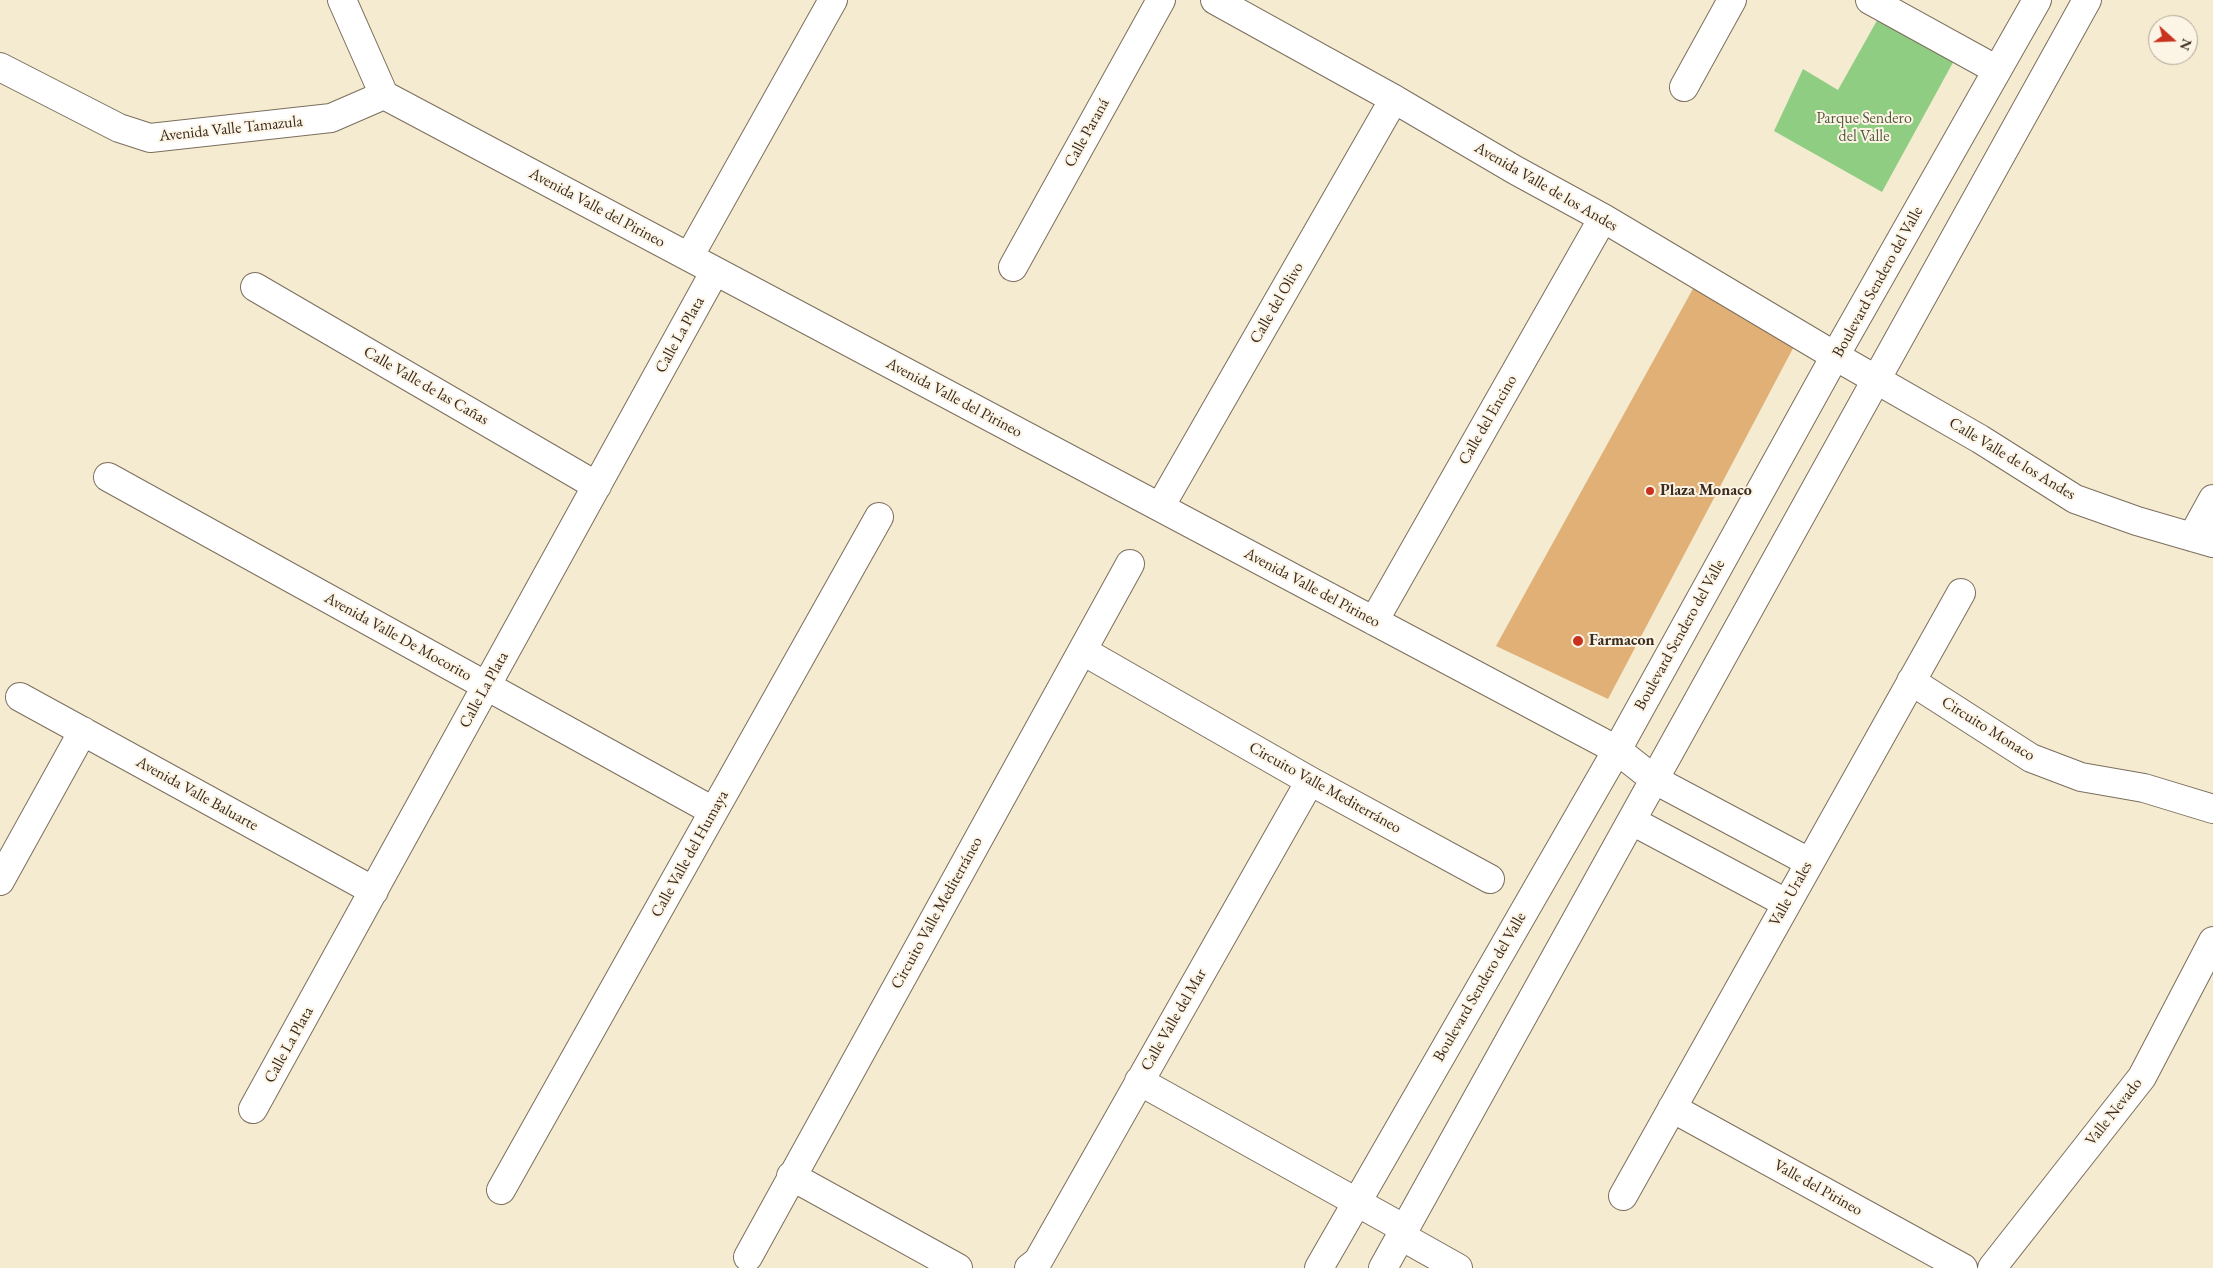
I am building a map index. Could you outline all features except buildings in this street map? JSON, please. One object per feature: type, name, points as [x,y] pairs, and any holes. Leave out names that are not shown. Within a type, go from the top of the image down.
[{"type":"street","points":[[342,0],[384,95]]},
{"type":"street","points":[[689,257],[833,0]]},
{"type":"street","name":"Calle Paraná","points":[[1013,267],[1161,0]]},
{"type":"street","name":"Avenida Valle de los Andes","points":[[1214,0],[1394,99],[1515,170],[1603,218],[1876,378]]},
{"type":"street","points":[[1684,87],[1732,0]]},
{"type":"street","points":[[1870,0],[1997,70]]},
{"type":"street","name":"Boulevard Sendero del Valle","points":[[1319,1268],[1616,750],[2037,0]]},
{"type":"street","points":[[1383,1268],[2087,0]]},
{"type":"street","name":"Avenida Valle Tamazula","points":[[0,67],[119,128],[150,138],[332,118],[384,95]]},
{"type":"street","name":"Avenida Valle del Pirineo","points":[[384,95],[1616,750]]},
{"type":"street","name":"Calle del Olivo","points":[[1160,507],[1394,99]]},
{"type":"street","name":"Calle del Encino","points":[[1374,621],[1603,218]]},
{"type":"street","name":"Calle La Plata","points":[[253,1109],[715,271]]},
{"type":"street","name":"Calle Valle de las Cañas","points":[[255,287],[597,486]]},
{"type":"street","name":"Calle Valle de los Andes","points":[[1876,378],[2075,498],[2137,521],[2202,540]]},
{"type":"street","name":"Avenida Valle De Mocorito","points":[[108,477],[714,811]]},
{"type":"street","points":[[2202,540],[2213,499]]},
{"type":"street","name":"Calle Valle del Humaya","points":[[501,1190],[878,517]]},
{"type":"street","name":"Circuito Valle Mediterráneo","points":[[748,1256],[1130,564]]},
{"type":"street","name":"Valle Urales","points":[[1623,1196],[1808,862],[1961,593]]},
{"type":"street","name":"Circuito Valle Mediterráneo","points":[[1083,651],[1310,781],[1490,879]]},
{"type":"street","name":"Circuito Monaco","points":[[1911,681],[2031,758],[2081,777],[2144,788],[2213,809]]},
{"type":"street","name":"Avenida Valle Baluarte","points":[[20,697],[374,891]]},
{"type":"street","points":[[0,881],[83,731]]},
{"type":"street","points":[[1616,750],[1655,780],[1808,862]]},
{"type":"street","name":"Calle Valle del Mar","points":[[1033,1264],[1310,781]]},
{"type":"street","points":[[1632,821],[1786,903]]},
{"type":"street","name":"Valle Nevado","points":[[1992,1268],[2142,1077],[2213,941]]},
{"type":"street","points":[[1139,1081],[1357,1202],[1458,1268]]},
{"type":"street","name":"Valle del Pirineo","points":[[1672,1108],[1964,1268]]},
{"type":"street","points":[[791,1176],[958,1268]]},
{"type":"green space","name":"Parque Sendero del Valle","points":[[1884,8],[1962,46],[1882,192],[1774,131],[1803,69],[1838,90]]},
{"type":"place","name":"Plaza Monaco","points":[[1650,491]]},
{"type":"place","name":"Farmacon","points":[[1578,641]]}]
